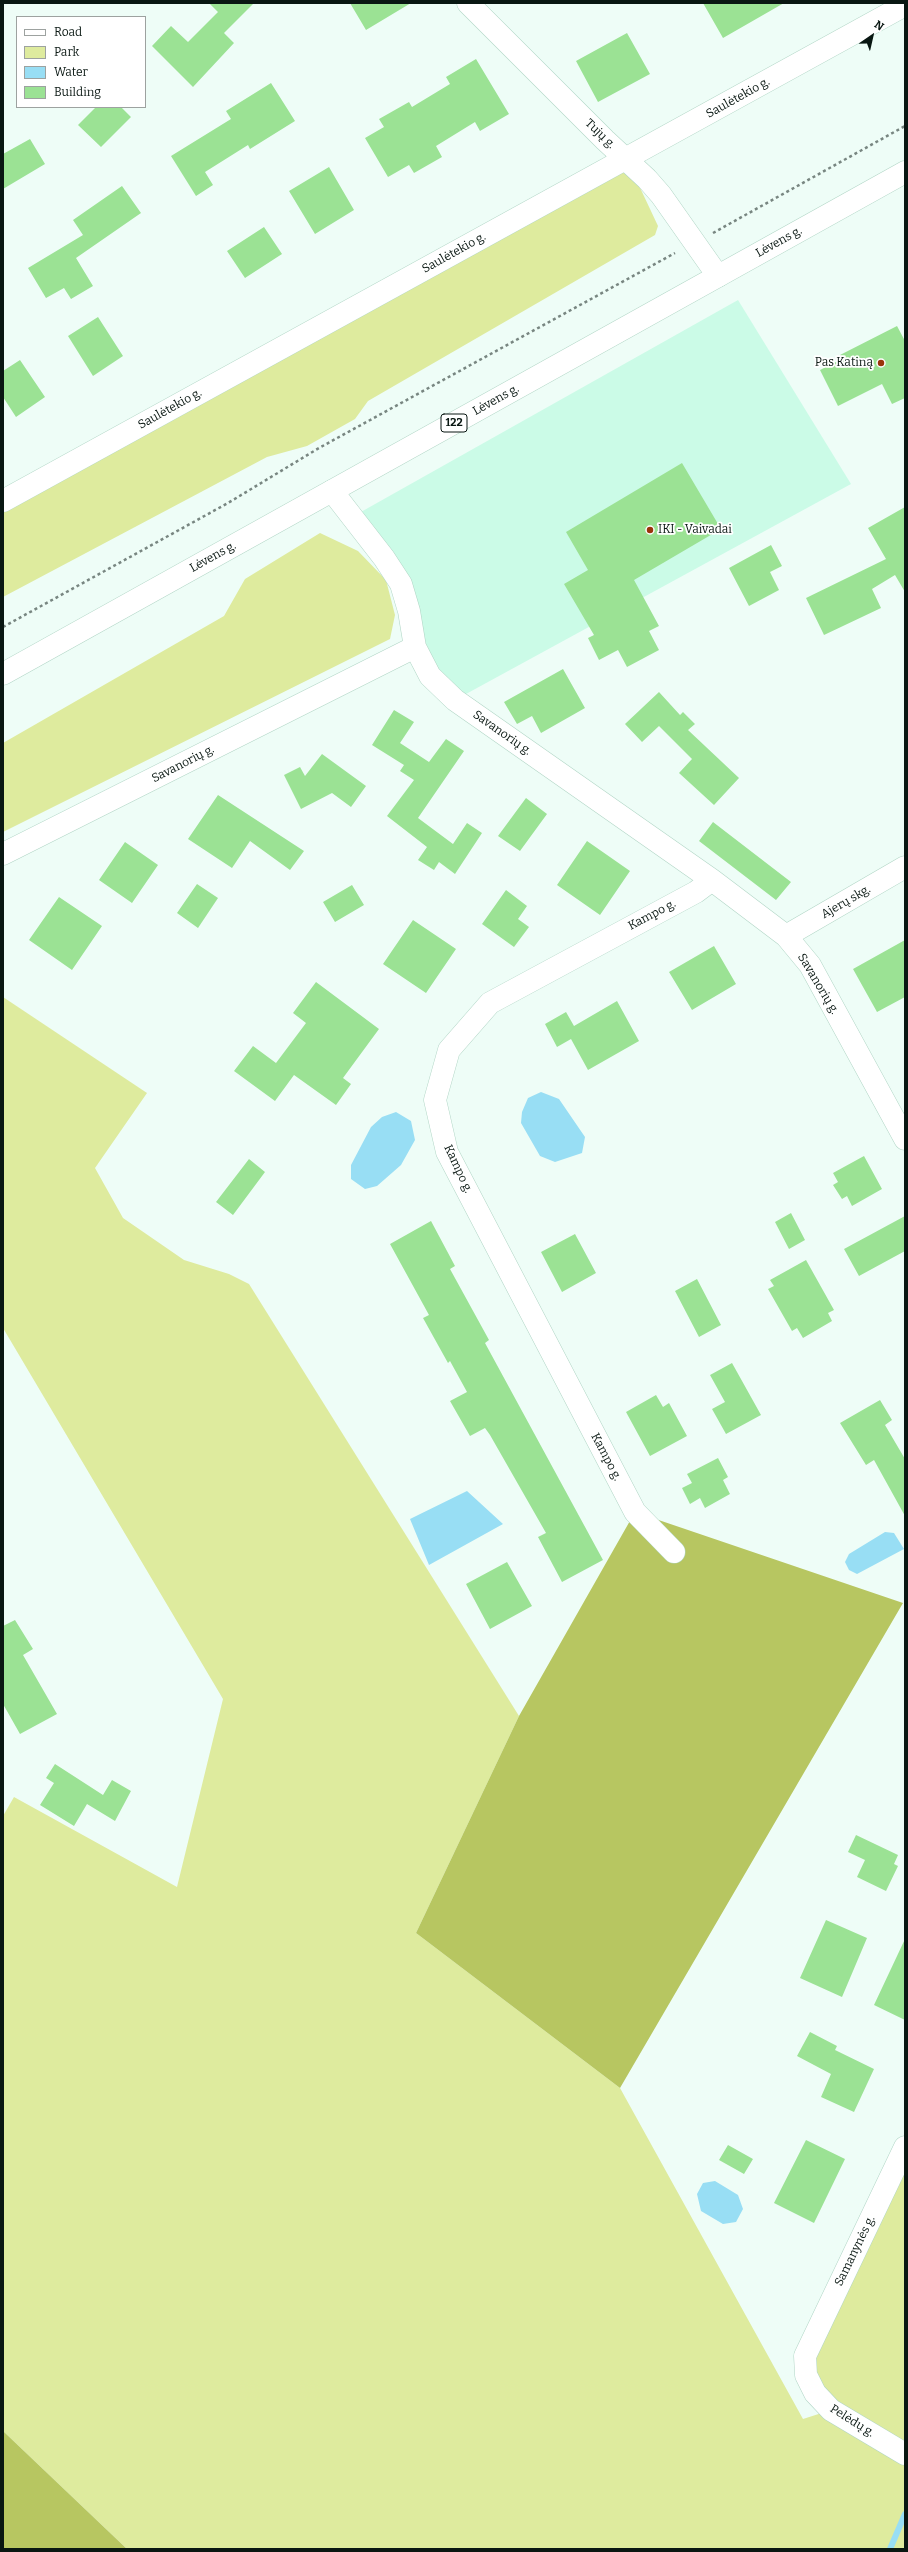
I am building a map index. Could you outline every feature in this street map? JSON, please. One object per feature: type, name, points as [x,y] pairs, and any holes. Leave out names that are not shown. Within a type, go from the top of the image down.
[{"type":"street","name":"Tujų g.","points":[[468,3],[661,195],[696,242],[718,276]]},
{"type":"street","name":"Saulėtekio g.","points":[[3,501],[627,160],[905,5]]},
{"type":"street","name":"Lėvens g.","points":[[3,674],[905,172]]},
{"type":"street","points":[[332,491],[384,558],[401,584],[409,611],[415,647]]},
{"type":"street","name":"Savanorių g.","points":[[3,854],[415,647],[430,676],[455,700],[712,880],[786,936],[810,965],[905,1139]]},
{"type":"street","name":"Ajerų skg.","points":[[786,936],[905,867]]},
{"type":"street","name":"Kampo g.","points":[[674,1552],[636,1512],[632,1505],[447,1152],[435,1100],[449,1050],[490,1003],[696,892],[712,880]]},
{"type":"street","name":"Samanynės g.","points":[[805,2356],[905,2147]]},
{"type":"street","name":"Pelėdų g.","points":[[805,2356],[806,2375],[815,2393],[831,2410],[905,2454]]},
{"type":"path","points":[[3,627],[228,503],[319,448],[905,126]]},
{"type":"shaded area","points":[[738,300],[851,484],[455,700],[412,628],[352,517]]},
{"type":"green space","points":[[627,160],[658,226],[655,235],[368,401],[355,419],[307,446],[267,457],[3,597],[3,501]]},
{"type":"green space","points":[[320,533],[358,551],[386,580],[395,615],[390,639],[3,832],[3,743],[224,616],[245,579]]},
{"type":"green space","points":[[3,997],[147,1093],[95,1168],[123,1218],[184,1260],[229,1274],[249,1284],[519,1716],[416,1933],[620,2088],[803,2419],[831,2410],[806,2375],[905,2147],[905,2549],[127,2549],[3,2431],[3,1816],[14,1797],[177,1887],[223,1699],[3,1328]]},
{"type":"green space","points":[[635,1512],[903,1603],[620,2088],[416,1933],[519,1716]]},
{"type":"green space","points":[[3,2431],[127,2549],[3,2549]]},
{"type":"water","points":[[541,1092],[559,1099],[585,1137],[582,1153],[555,1162],[540,1156],[521,1123],[522,1112],[528,1098]]},
{"type":"water","points":[[396,1112],[411,1121],[415,1140],[401,1165],[377,1186],[365,1189],[351,1179],[351,1165],[371,1127],[382,1117]]},
{"type":"water","points":[[467,1491],[503,1524],[429,1565],[410,1519]]},
{"type":"water","points":[[885,1532],[894,1533],[904,1549],[857,1574],[849,1570],[845,1562],[849,1554]]},
{"type":"water","points":[[715,2181],[738,2195],[743,2209],[736,2222],[723,2224],[701,2211],[697,2194],[703,2183]]},
{"type":"building","points":[[209,3],[254,3],[224,33],[234,43],[193,87],[152,46],[171,26],[188,42],[218,12]]},
{"type":"building","points":[[350,3],[411,3],[366,30]]},
{"type":"building","points":[[703,3],[784,3],[723,38]]},
{"type":"building","points":[[627,33],[650,74],[598,102],[576,61]]},
{"type":"building","points":[[476,59],[509,114],[480,131],[475,122],[436,146],[442,157],[414,173],[409,165],[388,177],[365,138],[384,127],[379,119],[409,102],[412,107],[450,84],[446,77]]},
{"type":"building","points":[[271,83],[295,121],[250,149],[248,145],[205,172],[213,185],[196,196],[171,156],[231,119],[226,111]]},
{"type":"building","points":[[95,108],[122,108],[131,117],[101,147],[78,125]]},
{"type":"building","points":[[30,139],[45,164],[3,189],[3,154]]},
{"type":"building","points":[[329,167],[354,210],[315,234],[289,191]]},
{"type":"building","points":[[122,186],[141,213],[76,258],[93,286],[71,299],[64,288],[46,298],[28,268],[83,235],[73,220]]},
{"type":"building","points":[[264,227],[282,254],[245,278],[227,251]]},
{"type":"building","points":[[98,317],[123,356],[93,376],[68,336]]},
{"type":"building","points":[[897,326],[905,341],[905,398],[892,404],[882,384],[838,406],[820,370],[842,359],[840,355]]},
{"type":"building","points":[[20,360],[45,397],[16,417],[3,397],[3,371]]},
{"type":"building","points":[[682,463],[721,529],[634,580],[659,626],[649,631],[659,650],[627,667],[618,650],[599,660],[588,638],[594,635],[564,584],[588,570],[566,532]]},
{"type":"building","points":[[905,507],[905,592],[895,575],[872,589],[881,608],[824,635],[806,598],[886,559],[868,528]]},
{"type":"building","points":[[771,545],[782,566],[770,572],[779,590],[749,606],[729,568]]},
{"type":"building","points":[[563,669],[585,708],[541,733],[532,716],[517,724],[504,702]]},
{"type":"building","points":[[659,692],[680,715],[683,712],[695,724],[688,730],[739,778],[714,805],[679,773],[692,759],[659,726],[642,742],[625,724]]},
{"type":"building","points":[[394,710],[414,722],[400,743],[429,762],[446,739],[464,751],[418,818],[453,844],[467,823],[482,833],[455,874],[439,862],[434,870],[418,860],[427,847],[387,816],[414,780],[400,771],[404,765],[372,745]]},
{"type":"building","points":[[322,754],[366,786],[351,807],[332,793],[301,809],[284,775],[300,767],[305,776]]},
{"type":"building","points":[[218,795],[304,851],[290,870],[250,841],[232,868],[188,839]]},
{"type":"building","points":[[526,798],[547,814],[520,851],[498,836]]},
{"type":"building","points":[[713,822],[791,882],[776,900],[699,841]]},
{"type":"building","points":[[587,841],[630,871],[600,915],[557,885]]},
{"type":"building","points":[[125,842],[158,865],[132,903],[99,880]]},
{"type":"building","points":[[197,884],[218,898],[198,928],[177,913]]},
{"type":"building","points":[[352,885],[364,905],[335,922],[323,902]]},
{"type":"building","points":[[506,890],[527,906],[518,919],[529,927],[514,947],[482,924]]},
{"type":"building","points":[[59,897],[102,926],[72,970],[29,940]]},
{"type":"building","points":[[413,920],[456,949],[426,993],[383,964]]},
{"type":"building","points":[[905,940],[905,997],[877,1012],[853,969]]},
{"type":"building","points":[[714,946],[736,984],[692,1010],[669,972]]},
{"type":"building","points":[[316,982],[379,1029],[343,1078],[351,1084],[336,1105],[294,1075],[275,1101],[234,1071],[253,1046],[276,1063],[306,1023],[293,1013]]},
{"type":"building","points":[[617,1001],[639,1041],[588,1070],[571,1039],[557,1047],[545,1024],[566,1012],[574,1026]]},
{"type":"building","points":[[864,1156],[882,1189],[852,1206],[847,1196],[842,1199],[833,1185],[838,1182],[833,1173]]},
{"type":"building","points":[[249,1159],[265,1172],[233,1215],[216,1202]]},
{"type":"building","points":[[791,1213],[805,1240],[789,1249],[775,1222]]},
{"type":"building","points":[[905,1216],[905,1251],[859,1276],[844,1249]]},
{"type":"building","points":[[431,1221],[455,1266],[450,1269],[489,1340],[485,1343],[603,1560],[562,1582],[538,1537],[546,1533],[490,1435],[485,1428],[470,1436],[450,1401],[467,1392],[450,1361],[448,1363],[423,1318],[429,1315],[390,1244]]},
{"type":"building","points":[[575,1234],[596,1273],[562,1292],[541,1252]]},
{"type":"building","points":[[806,1260],[834,1310],[828,1313],[832,1321],[803,1338],[797,1328],[792,1331],[768,1289],[774,1286],[770,1280]]},
{"type":"building","points":[[697,1279],[721,1325],[699,1337],[675,1291]]},
{"type":"building","points":[[732,1363],[761,1415],[726,1434],[712,1409],[725,1402],[710,1375]]},
{"type":"building","points":[[656,1395],[663,1407],[669,1403],[687,1436],[650,1456],[626,1412]]},
{"type":"building","points":[[880,1400],[892,1420],[885,1425],[905,1459],[905,1516],[874,1460],[866,1465],[840,1423]]},
{"type":"building","points":[[718,1458],[728,1477],[723,1480],[730,1494],[705,1508],[700,1498],[690,1504],[682,1488],[692,1483],[687,1474]]},
{"type":"building","points":[[507,1562],[532,1606],[490,1629],[466,1584]]},
{"type":"building","points":[[15,1620],[33,1649],[23,1655],[57,1714],[20,1734],[3,1704],[3,1626]]},
{"type":"building","points":[[55,1764],[103,1795],[112,1780],[131,1791],[115,1821],[87,1804],[74,1826],[40,1805],[54,1783],[46,1778]]},
{"type":"building","points":[[856,1835],[898,1855],[894,1864],[898,1866],[886,1891],[857,1877],[865,1860],[848,1852]]},
{"type":"building","points":[[826,1920],[867,1938],[842,1997],[800,1978]]},
{"type":"building","points":[[905,1939],[905,2020],[874,2005]]},
{"type":"building","points":[[810,2032],[837,2046],[835,2050],[874,2069],[854,2112],[821,2097],[831,2074],[797,2056]]},
{"type":"building","points":[[806,2140],[845,2159],[814,2223],[774,2203]]},
{"type":"building","points":[[728,2145],[753,2159],[744,2174],[719,2160]]},
{"type":"waterway","points":[[890,2549],[905,2514]]},
{"type":"place","name":"Pas Katiną","points":[[881,363]]},
{"type":"place","name":"IKI - Vaivadai","points":[[650,530]]}]
